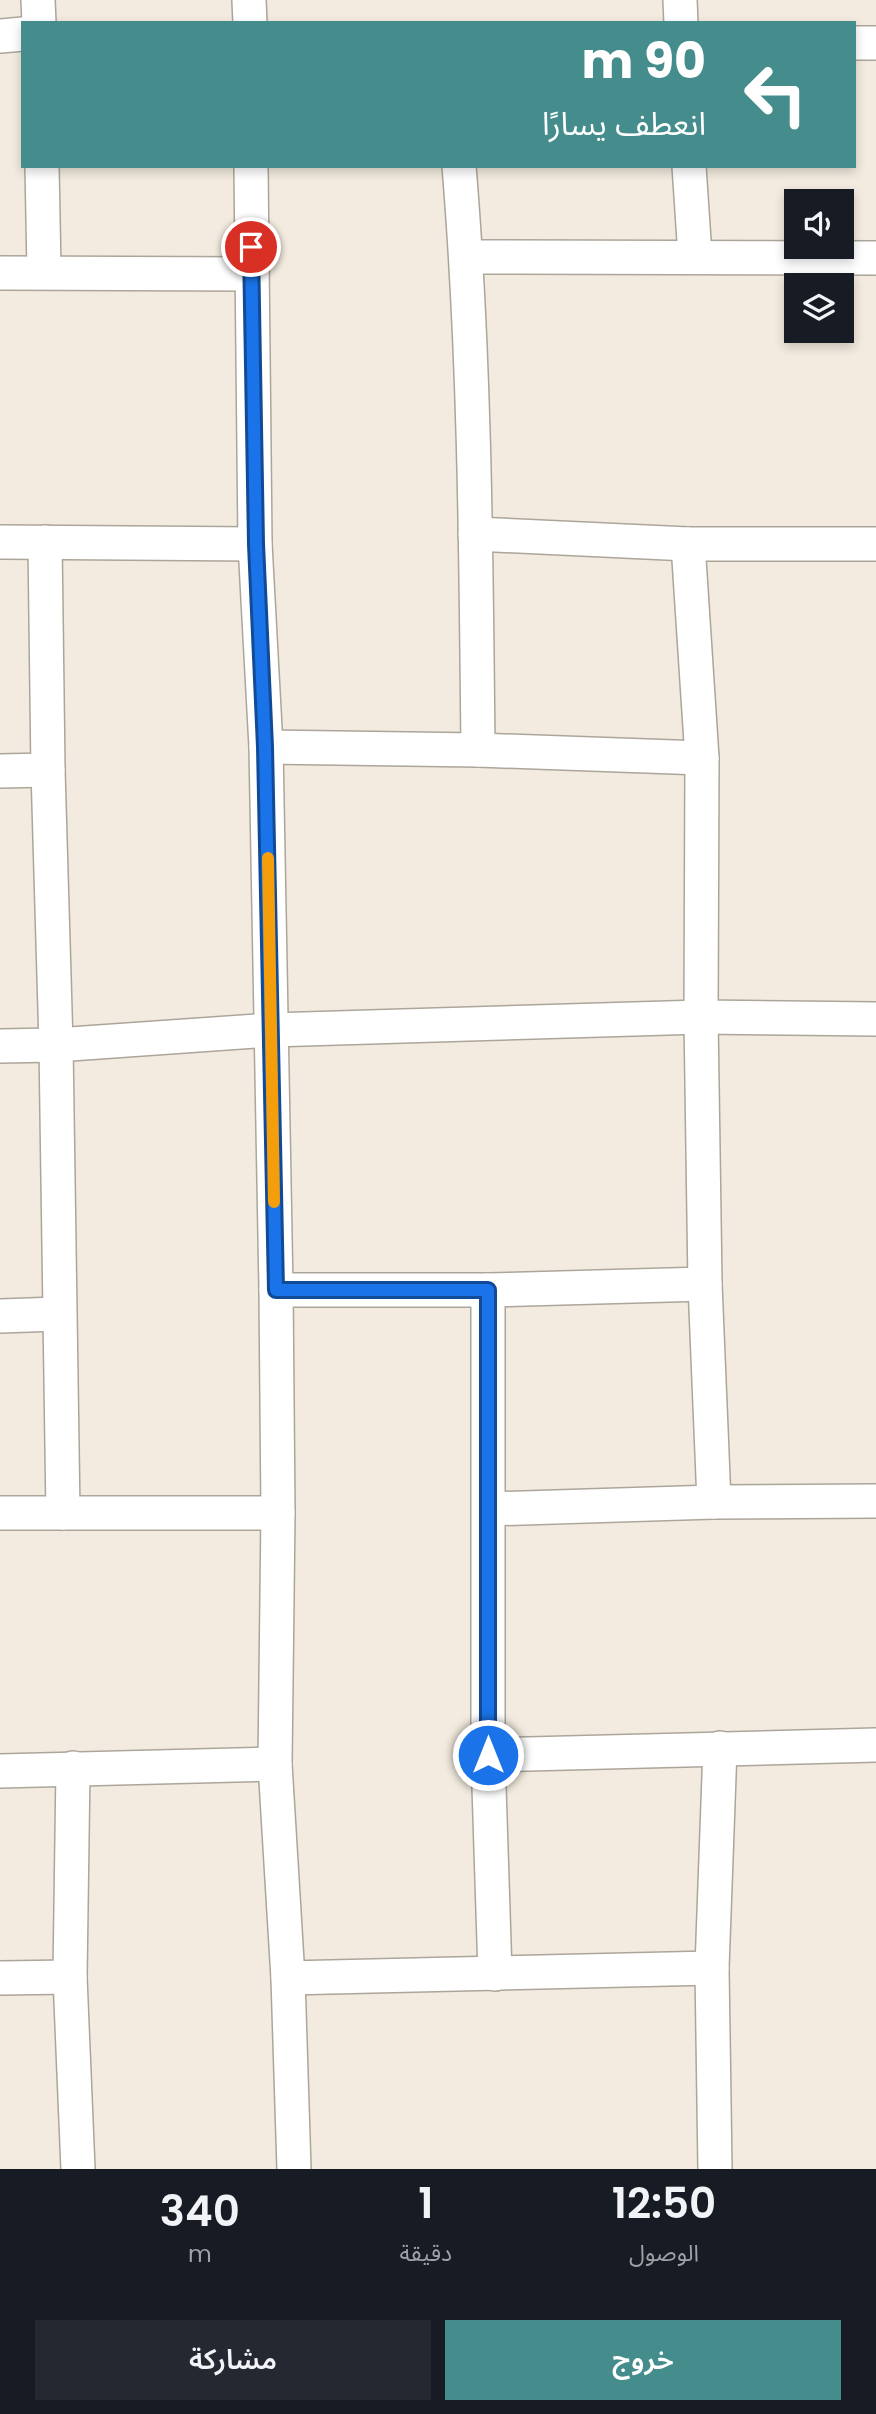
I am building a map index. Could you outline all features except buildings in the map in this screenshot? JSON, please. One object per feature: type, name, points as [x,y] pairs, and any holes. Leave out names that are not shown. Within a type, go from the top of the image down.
[{"type":"street","points":[[38,0],[39,21]]},
{"type":"street","points":[[249,0],[250,21]]},
{"type":"street","points":[[680,0],[681,21]]},
{"type":"street","points":[[0,36],[21,34]]},
{"type":"street","points":[[856,43],[876,43]]},
{"type":"street","points":[[42,168],[44,271]]},
{"type":"street","points":[[251,168],[256,544],[265,747],[276,1290],[278,1513],[275,1764],[288,1978],[294,2169]]},
{"type":"street","points":[[459,168],[466,257],[475,534],[478,750]]},
{"type":"street","points":[[689,168],[695,256]]},
{"type":"street","points":[[466,257],[876,258]]},
{"type":"street","points":[[0,273],[44,271],[252,274]]},
{"type":"street","points":[[475,534],[688,544],[876,544]]},
{"type":"street","points":[[0,542],[256,544]]},
{"type":"street","points":[[45,542],[56,1045],[62,1513]]},
{"type":"street","points":[[688,544],[702,758],[701,1017],[705,1284],[714,1502]]},
{"type":"street","points":[[265,747],[478,750],[702,758]]},
{"type":"street","points":[[0,771],[48,770]]},
{"type":"street","points":[[0,1046],[56,1045],[271,1030],[701,1017],[876,1019]]},
{"type":"street","points":[[276,1290],[488,1290],[705,1284]]},
{"type":"street","points":[[488,1290],[488,1755],[495,1974]]},
{"type":"street","points":[[0,1316],[58,1314]]},
{"type":"street","points":[[489,1509],[714,1502],[876,1501]]},
{"type":"street","points":[[0,1513],[278,1513]]},
{"type":"street","points":[[488,1755],[876,1745]]},
{"type":"street","points":[[715,2169],[712,1968],[720,1748]]},
{"type":"street","points":[[0,1771],[275,1764]]},
{"type":"street","points":[[73,1768],[70,1977],[78,2169]]},
{"type":"street","points":[[288,1978],[712,1968]]},
{"type":"street","points":[[0,1978],[70,1977]]},
{"type":"slow traffic","points":[[268,858],[274,1202]]},
{"type":"route","points":[[251,247],[256,544],[265,747],[276,1290],[488,1290],[488,1755]]}]
